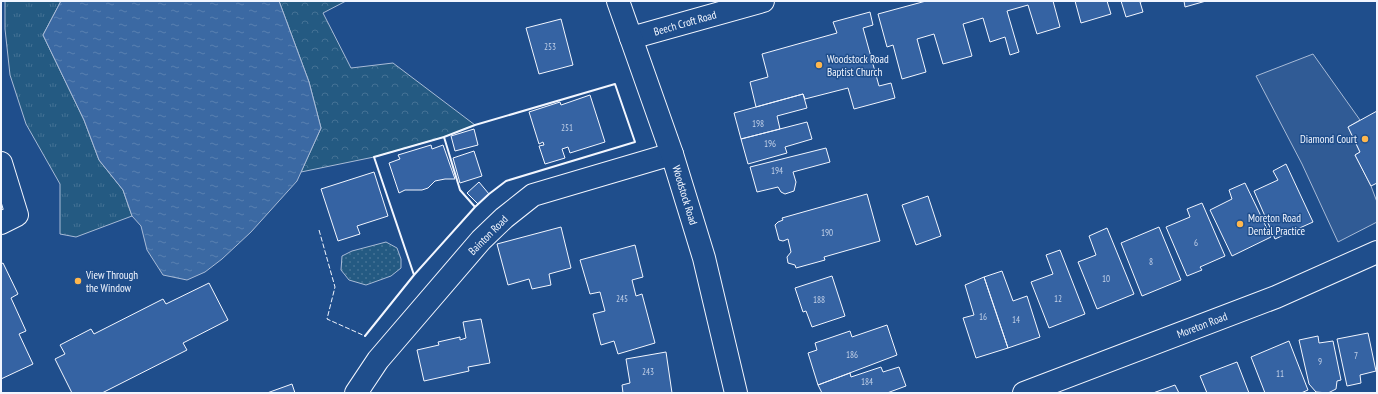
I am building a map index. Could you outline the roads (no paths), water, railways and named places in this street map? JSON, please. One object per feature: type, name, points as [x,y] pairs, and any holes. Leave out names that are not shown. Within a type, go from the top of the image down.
[{"type":"main road","name":"Woodstock Road","points":[[618,1],[672,154],[704,258],[736,393]]},
{"type":"main road","name":"Beech Croft Road","points":[[631,38],[763,1]]},
{"type":"main road","name":"Bainton Road","points":[[356,393],[378,360],[481,240],[504,218],[533,195],[672,154]]},
{"type":"main road","points":[[1,163],[17,216],[1,223]]},
{"type":"main road","name":"Moreton Road","points":[[1024,393],[1276,297],[1377,252]]},
{"type":"water","points":[[61,1],[279,1],[309,82],[321,128],[297,181],[251,232],[222,259],[205,272],[187,280],[163,275],[147,250],[141,226],[132,216],[123,190],[99,160],[84,120],[43,35]]},
{"type":"place","name":"Woodstock Road Baptist Church","points":[[819,65]]},
{"type":"place","name":"Diamond Court","points":[[1365,139]]},
{"type":"place","name":"Moreton Road Dental Practice","points":[[1240,224]]},
{"type":"place","name":"View Through the Window","points":[[78,281]]}]
